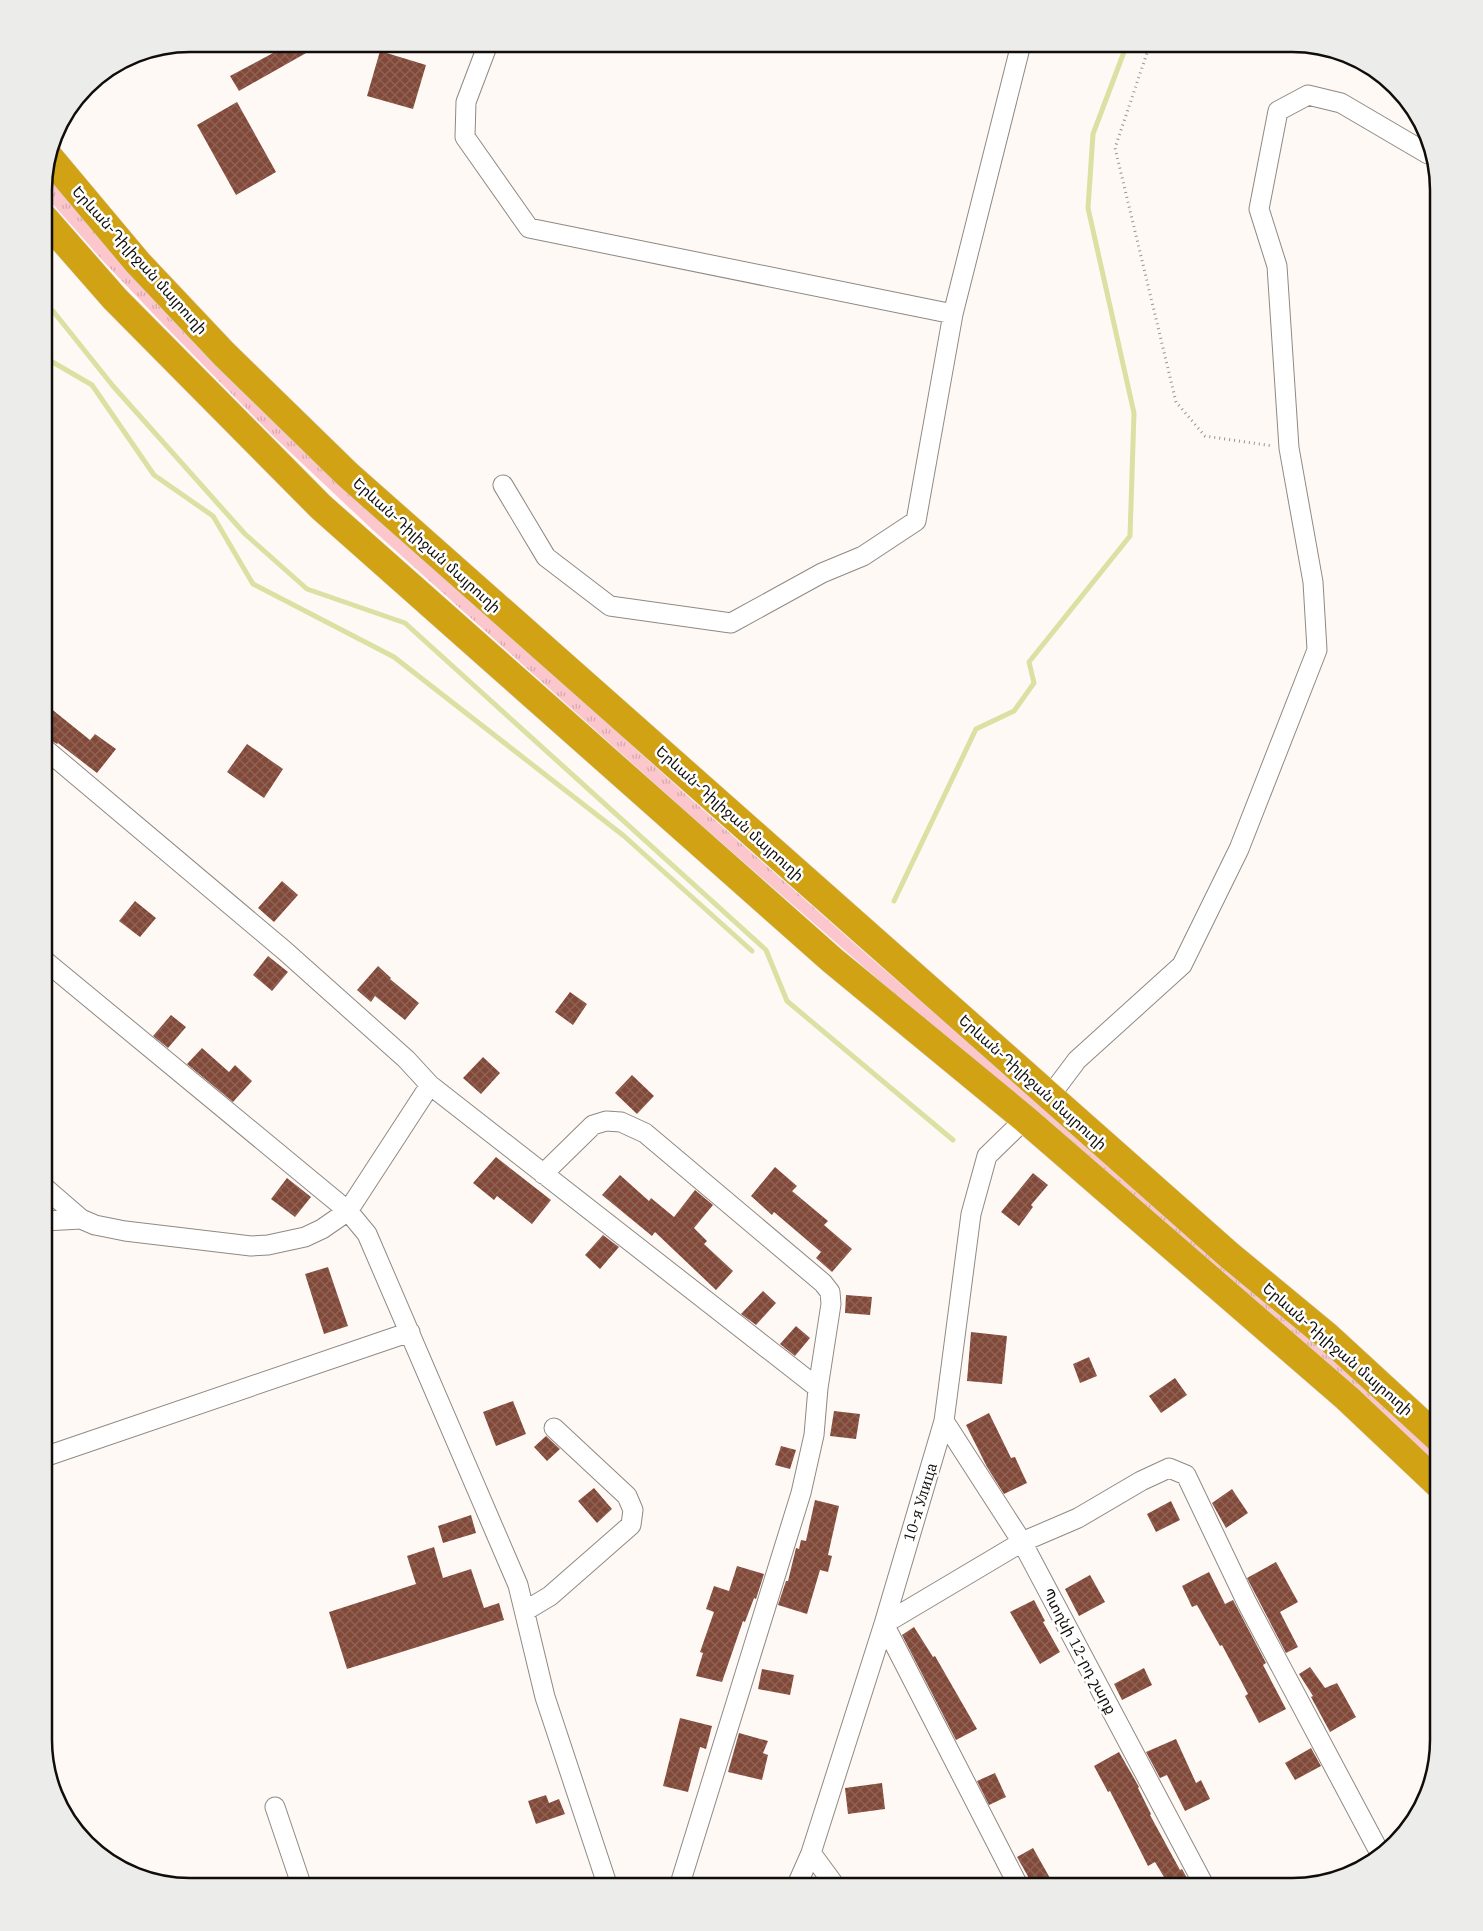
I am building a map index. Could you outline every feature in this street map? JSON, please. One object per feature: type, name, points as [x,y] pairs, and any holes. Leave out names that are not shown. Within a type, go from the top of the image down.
[{"type":"highway","name":"Երևան-Դիլիջան մայրուղի","points":[[55,164],[138,263],[217,347],[347,474],[1229,1255],[1327,1336],[1430,1431]]},
{"type":"highway","name":"Երևան-Դիլիջան մայրուղի","points":[[53,228],[114,299],[321,507],[832,960],[1025,1119],[1347,1398],[1430,1476]]},
{"type":"street","points":[[485,53],[466,102],[465,137],[529,228],[953,314]]},
{"type":"street","points":[[502,485],[546,556],[610,606],[730,623],[822,572],[863,556],[916,522],[953,314],[1019,53]]},
{"type":"street","points":[[1050,1096],[1076,1060],[1182,966],[1239,849],[1317,650],[1313,582],[1289,448],[1277,266],[1259,209],[1278,111],[1308,95],[1341,103],[1425,152]]},
{"type":"street","points":[[53,755],[300,964],[406,1059],[430,1085],[818,1388]]},
{"type":"street","points":[[52,967],[348,1211],[367,1234],[518,1585],[545,1697],[605,1878]]},
{"type":"street","points":[[52,1193],[81,1219],[94,1225],[125,1231],[251,1246],[268,1245],[305,1237],[322,1229],[348,1211],[430,1085]]},
{"type":"street","name":"10-я Улица","points":[[800,1878],[811,1852],[884,1624],[944,1422],[971,1214],[987,1156],[1025,1119]]},
{"type":"street","points":[[544,1174],[593,1125],[606,1121],[620,1122],[645,1133],[823,1283],[830,1292],[831,1304],[818,1388],[814,1435],[801,1493],[682,1878]]},
{"type":"street","points":[[52,1220],[81,1219]]},
{"type":"street","points":[[52,1454],[410,1332]]},
{"type":"street","name":"Պտղնի 12-րդ շարք","points":[[944,1422],[1022,1542],[1200,1878]]},
{"type":"street","points":[[525,1611],[550,1596],[631,1525],[633,1510],[627,1496],[554,1428]]},
{"type":"street","points":[[1014,1878],[884,1624],[1022,1542],[1078,1518],[1141,1481],[1169,1468],[1186,1475],[1248,1603],[1378,1849]]},
{"type":"street","points":[[275,1807],[299,1878]]},
{"type":"street","points":[[811,1852],[830,1878]]},
{"type":"path","points":[[1147,53],[1115,148],[1176,402],[1205,436],[1289,448]]},
{"type":"green space","points":[[53,180],[533,656],[872,959],[1430,1442],[1430,1459],[1046,1122],[865,968],[682,808],[375,532],[272,435],[103,261],[53,204]]},
{"type":"building","points":[[273,53],[306,53],[239,91],[230,76]]},
{"type":"building","points":[[379,53],[387,53],[426,65],[413,109],[367,96]]},
{"type":"building","points":[[237,102],[276,172],[236,195],[197,125]]},
{"type":"building","points":[[53,710],[90,740],[95,734],[116,749],[97,773],[53,741]]},
{"type":"building","points":[[247,744],[283,769],[264,798],[227,772]]},
{"type":"building","points":[[282,881],[298,895],[274,922],[258,908]]},
{"type":"building","points":[[135,901],[156,918],[140,937],[119,921]]},
{"type":"building","points":[[268,956],[288,972],[272,991],[253,975]]},
{"type":"building","points":[[378,966],[390,979],[419,1003],[405,1020],[375,996],[371,1002],[357,990]]},
{"type":"building","points":[[570,992],[587,1004],[573,1025],[555,1012]]},
{"type":"building","points":[[171,1015],[186,1027],[168,1048],[153,1036]]},
{"type":"building","points":[[202,1048],[229,1072],[235,1065],[252,1081],[233,1102],[187,1064]]},
{"type":"building","points":[[483,1057],[500,1073],[481,1094],[463,1078]]},
{"type":"building","points":[[632,1075],[654,1096],[637,1114],[615,1093]]},
{"type":"building","points":[[496,1157],[551,1200],[532,1224],[497,1196],[494,1200],[473,1183]]},
{"type":"building","points":[[775,1167],[797,1186],[792,1191],[828,1221],[824,1225],[852,1249],[832,1272],[816,1258],[821,1252],[774,1212],[772,1215],[751,1196]]},
{"type":"building","points":[[1033,1173],[1048,1185],[1031,1205],[1033,1207],[1019,1226],[1001,1212]]},
{"type":"building","points":[[620,1175],[649,1201],[651,1198],[674,1217],[695,1190],[713,1205],[694,1228],[707,1241],[704,1244],[733,1271],[716,1290],[655,1232],[652,1236],[602,1195]]},
{"type":"building","points":[[287,1178],[311,1197],[295,1217],[271,1199]]},
{"type":"building","points":[[603,1235],[619,1247],[600,1269],[585,1255]]},
{"type":"building","points":[[328,1267],[348,1326],[324,1334],[305,1274]]},
{"type":"building","points":[[763,1291],[776,1303],[756,1325],[741,1314]]},
{"type":"building","points":[[846,1295],[872,1297],[870,1315],[845,1313]]},
{"type":"building","points":[[796,1326],[810,1338],[795,1356],[780,1344]]},
{"type":"building","points":[[971,1332],[1007,1336],[1002,1384],[967,1381]]},
{"type":"building","points":[[1089,1357],[1097,1376],[1080,1383],[1073,1364]]},
{"type":"building","points":[[1175,1378],[1187,1395],[1161,1413],[1149,1396]]},
{"type":"building","points":[[513,1401],[526,1434],[496,1446],[483,1412]]},
{"type":"building","points":[[834,1411],[860,1414],[856,1439],[830,1436]]},
{"type":"building","points":[[989,1413],[1011,1458],[1015,1457],[1027,1483],[1004,1494],[987,1467],[966,1425]]},
{"type":"building","points":[[546,1436],[560,1449],[547,1461],[534,1447]]},
{"type":"building","points":[[781,1446],[796,1450],[790,1469],[775,1465]]},
{"type":"building","points":[[594,1488],[612,1509],[597,1523],[578,1501]]},
{"type":"building","points":[[1232,1489],[1248,1513],[1226,1528],[1212,1503]]},
{"type":"building","points":[[815,1500],[839,1506],[828,1555],[832,1556],[828,1572],[820,1570],[807,1614],[778,1605],[786,1581],[788,1581],[796,1548],[799,1549],[801,1540],[806,1541]]},
{"type":"building","points":[[1171,1501],[1180,1520],[1156,1532],[1147,1514]]},
{"type":"building","points":[[471,1515],[476,1533],[443,1543],[438,1526]]},
{"type":"building","points":[[434,1547],[443,1578],[471,1569],[484,1608],[499,1603],[504,1620],[347,1669],[329,1612],[416,1584],[407,1556]]},
{"type":"building","points":[[1276,1562],[1298,1602],[1280,1612],[1298,1647],[1286,1653],[1247,1578]]},
{"type":"building","points":[[737,1566],[764,1574],[756,1599],[754,1598],[745,1622],[743,1621],[722,1682],[696,1676],[703,1653],[700,1652],[714,1612],[706,1609],[714,1586],[729,1591]]},
{"type":"building","points":[[1209,1572],[1225,1604],[1233,1600],[1266,1663],[1263,1665],[1286,1709],[1259,1723],[1245,1696],[1248,1694],[1222,1645],[1220,1646],[1197,1605],[1192,1607],[1182,1586]]},
{"type":"building","points":[[1090,1575],[1105,1602],[1079,1616],[1065,1589]]},
{"type":"building","points":[[1034,1600],[1045,1621],[1043,1622],[1060,1652],[1040,1664],[1010,1612]]},
{"type":"building","points":[[914,1627],[933,1657],[935,1656],[977,1729],[956,1740],[902,1635]]},
{"type":"building","points":[[1310,1667],[1325,1688],[1337,1683],[1356,1717],[1330,1732],[1311,1697],[1313,1696],[1299,1674]]},
{"type":"building","points":[[1144,1668],[1152,1685],[1122,1700],[1114,1684]]},
{"type":"building","points":[[762,1669],[794,1675],[790,1695],[758,1689]]},
{"type":"building","points":[[680,1718],[712,1726],[706,1749],[700,1747],[688,1792],[663,1786]]},
{"type":"building","points":[[739,1733],[768,1741],[763,1753],[768,1755],[762,1780],[728,1772]]},
{"type":"building","points":[[1176,1739],[1196,1783],[1201,1780],[1210,1799],[1185,1811],[1167,1775],[1160,1778],[1146,1752]]},
{"type":"building","points":[[1311,1748],[1321,1766],[1295,1780],[1285,1763]]},
{"type":"building","points":[[1119,1752],[1139,1787],[1150,1815],[1180,1870],[1182,1869],[1187,1878],[1165,1878],[1155,1862],[1148,1866],[1110,1791],[1108,1792],[1094,1766]]},
{"type":"building","points":[[995,1773],[1006,1797],[989,1805],[977,1781]]},
{"type":"building","points":[[882,1783],[885,1809],[848,1814],[845,1788]]},
{"type":"building","points":[[546,1795],[549,1803],[559,1799],[565,1814],[536,1824],[528,1801]]},
{"type":"building","points":[[1033,1848],[1050,1878],[1029,1878],[1017,1857]]},
{"type":"waterway","points":[[894,901],[976,729],[1014,711],[1034,683],[1029,662],[1130,536],[1134,413],[1088,208],[1093,134],[1124,53]]},
{"type":"waterway","points":[[53,311],[113,386],[245,534],[307,589],[405,623],[766,950],[787,1001],[953,1140]]},
{"type":"waterway","points":[[53,362],[92,385],[154,475],[213,516],[253,584],[394,657],[624,836],[752,951]]}]
